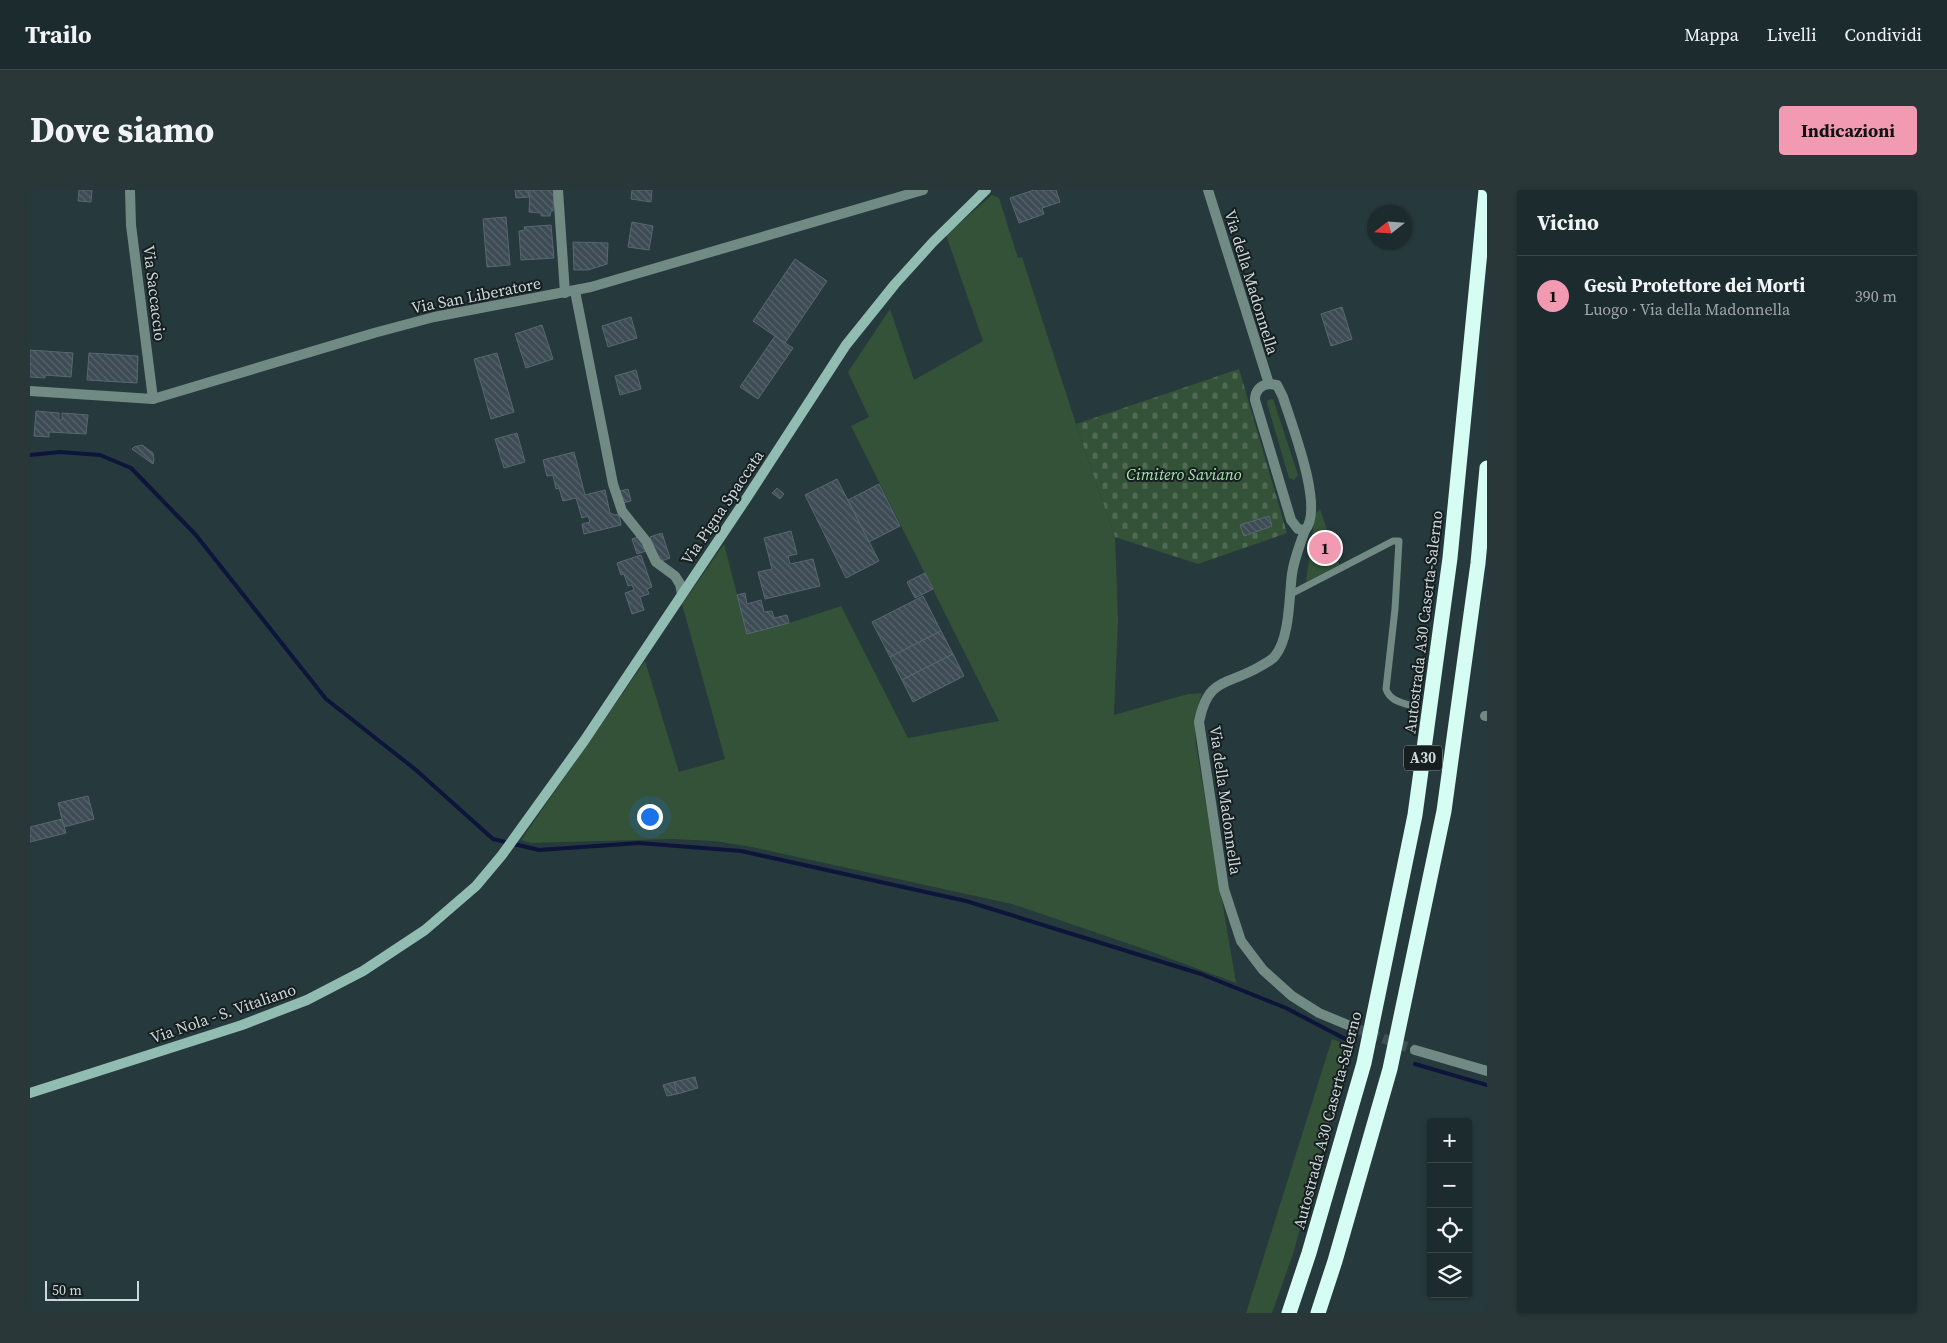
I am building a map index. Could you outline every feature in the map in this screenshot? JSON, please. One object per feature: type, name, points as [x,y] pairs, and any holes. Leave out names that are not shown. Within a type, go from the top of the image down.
[{"type":"highway","name":"Autostrada A30 Caserta-Salerno","points":[[1289,1313],[1309,1253],[1364,1063],[1416,815],[1450,558],[1486,190]]},
{"type":"highway","name":"A30","points":[[1318,1313],[1335,1261],[1390,1069],[1444,811],[1478,562],[1487,468]]},
{"type":"main road","name":"Via Pigna Spaccata","points":[[502,855],[584,741],[846,345],[895,284],[933,242],[986,190]]},
{"type":"main road","name":"Via Nola - S. Vitaliano","points":[[30,1093],[242,1025],[315,996],[363,971],[425,930],[476,886],[502,855]]},
{"type":"street","name":"Via Saccaccio","points":[[130,190],[131,225],[153,399]]},
{"type":"street","points":[[558,190],[570,292],[613,484],[622,511],[646,541],[656,562],[674,576],[680,584],[682,594]]},
{"type":"street","name":"Via San Liberatore","points":[[30,391],[153,399],[434,317],[570,292],[923,190]]},
{"type":"street","name":"Via della Madonnella","points":[[1208,190],[1269,384],[1277,385],[1283,397],[1307,477],[1312,512],[1309,525],[1305,530],[1295,560],[1290,610],[1281,648],[1274,658],[1250,672],[1224,682],[1208,694],[1202,707],[1199,722],[1224,889],[1241,941],[1263,970],[1292,996],[1319,1014],[1355,1028]]},
{"type":"street","points":[[1269,384],[1257,390],[1255,400],[1291,520],[1298,529],[1305,530]]},
{"type":"street","points":[[1415,1050],[1487,1071]]},
{"type":"lane","points":[[1291,594],[1393,541],[1399,541],[1395,609],[1386,689],[1387,694],[1395,701],[1413,706]]},
{"type":"green space","points":[[992,195],[999,198],[1018,258],[1022,257],[1115,537],[1118,620],[1114,715],[1188,694],[1202,693],[1196,719],[1196,745],[1236,983],[1147,950],[1012,904],[752,847],[714,841],[672,839],[531,843],[521,840],[645,661],[679,772],[725,759],[682,604],[724,544],[747,633],[789,623],[841,606],[908,738],[999,721],[851,426],[869,417],[848,372],[890,309],[914,380],[983,341],[946,235]]},
{"type":"green space","name":"Cimitero Saviano","points":[[1239,369],[1287,533],[1198,564],[1115,537],[1076,424]]},
{"type":"green space","points":[[1273,399],[1298,475],[1294,480],[1289,478],[1267,403],[1268,400]]},
{"type":"green space","points":[[1320,509],[1339,565],[1306,582],[1315,514]]},
{"type":"green space","points":[[1332,1039],[1350,1046],[1293,1254],[1272,1313],[1246,1313]]},
{"type":"building","points":[[79,190],[92,190],[91,202],[78,201]]},
{"type":"building","points":[[515,190],[529,190],[529,197],[516,198]]},
{"type":"building","points":[[530,190],[554,190],[553,211],[551,211],[550,216],[541,216],[541,213],[529,212]]},
{"type":"building","points":[[632,190],[652,190],[651,202],[631,199]]},
{"type":"building","points":[[1034,190],[1056,190],[1060,202],[1042,208],[1044,214],[1019,223],[1010,198]]},
{"type":"building","points":[[506,217],[510,265],[487,267],[483,219]]},
{"type":"building","points":[[632,222],[653,226],[649,250],[628,247]]},
{"type":"building","points":[[551,225],[554,258],[521,260],[519,231],[525,230],[524,227]]},
{"type":"building","points":[[573,242],[608,243],[607,264],[588,270],[574,270]]},
{"type":"building","points":[[795,259],[827,281],[785,343],[753,321]]},
{"type":"building","points":[[1342,307],[1352,339],[1331,346],[1321,314]]},
{"type":"building","points":[[631,317],[637,338],[608,347],[602,326]]},
{"type":"building","points":[[542,325],[553,359],[526,368],[515,334]]},
{"type":"building","points":[[775,336],[793,348],[758,399],[740,387]]},
{"type":"building","points":[[30,350],[73,353],[71,377],[45,375],[45,378],[30,377]]},
{"type":"building","points":[[89,353],[138,356],[137,383],[87,380]]},
{"type":"building","points":[[497,353],[514,412],[491,419],[474,359]]},
{"type":"building","points":[[636,370],[641,389],[620,395],[615,376]]},
{"type":"building","points":[[36,411],[59,413],[59,420],[62,420],[62,413],[88,415],[86,434],[49,432],[49,437],[34,436]]},
{"type":"building","points":[[517,433],[525,462],[504,468],[495,439]]},
{"type":"building","points":[[142,445],[153,453],[153,464],[132,449]]},
{"type":"building","points":[[574,452],[585,495],[605,490],[610,513],[619,514],[621,525],[584,534],[582,524],[590,522],[588,516],[582,518],[576,498],[563,501],[559,488],[556,489],[553,475],[547,476],[543,460]]},
{"type":"building","points":[[837,479],[879,561],[846,578],[805,495]]},
{"type":"building","points":[[879,484],[900,526],[869,542],[848,500]]},
{"type":"building","points":[[777,488],[784,494],[780,499],[772,493]]},
{"type":"building","points":[[628,489],[631,501],[623,503],[620,491]]},
{"type":"building","points":[[1269,516],[1272,526],[1244,536],[1240,525]]},
{"type":"building","points":[[791,531],[797,554],[788,556],[790,564],[813,559],[820,586],[765,599],[758,572],[772,569],[764,538]]},
{"type":"building","points":[[662,533],[670,558],[659,562],[650,537]]},
{"type":"building","points":[[641,536],[646,551],[637,554],[632,539]]},
{"type":"building","points":[[641,555],[652,587],[647,589],[649,594],[640,597],[644,610],[632,614],[625,593],[634,590],[632,585],[628,586],[624,574],[621,575],[617,563]]},
{"type":"building","points":[[925,573],[933,589],[915,598],[907,582]]},
{"type":"building","points":[[745,593],[747,604],[761,600],[764,612],[772,611],[774,618],[787,615],[789,623],[747,634],[737,595]]},
{"type":"building","points":[[923,596],[941,631],[890,657],[872,622]]},
{"type":"building","points":[[941,631],[953,654],[902,680],[890,657]]},
{"type":"building","points":[[953,654],[964,676],[913,702],[902,680]]},
{"type":"building","points":[[88,796],[94,819],[64,827],[58,803]]},
{"type":"building","points":[[62,819],[66,833],[30,842],[30,827]]},
{"type":"building","points":[[695,1077],[698,1088],[677,1094],[674,1082]]},
{"type":"building","points":[[674,1082],[677,1094],[667,1096],[663,1085]]},
{"type":"waterway","points":[[30,455],[60,452],[100,455],[131,468],[195,534],[326,699],[416,770],[493,839],[539,850],[639,843],[741,851],[966,901],[1201,974],[1286,1008],[1351,1042]]},
{"type":"waterway","points":[[1415,1064],[1487,1085]]},
{"type":"tunnel","points":[[1355,1028],[1415,1050]]},
{"type":"place","name":"Gesù Protettore dei Morti","points":[[1325,548]]}]
